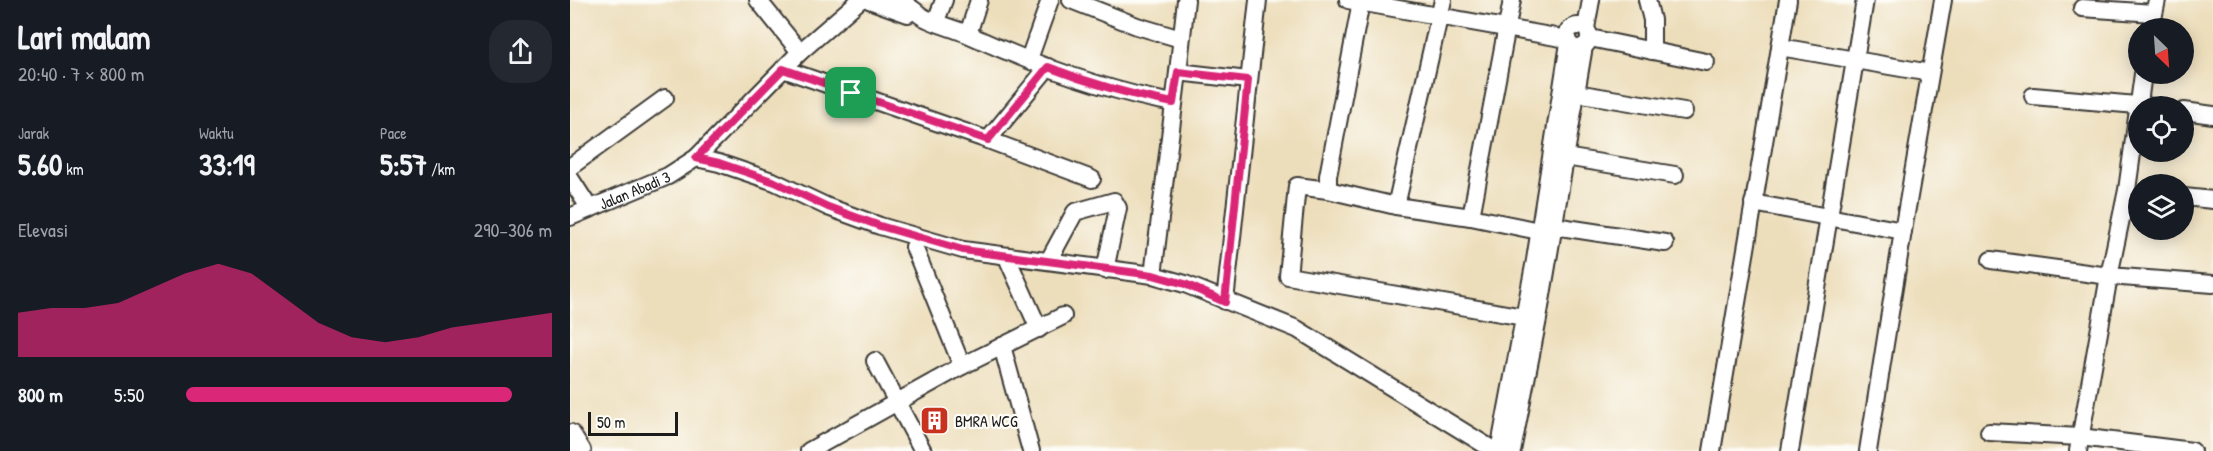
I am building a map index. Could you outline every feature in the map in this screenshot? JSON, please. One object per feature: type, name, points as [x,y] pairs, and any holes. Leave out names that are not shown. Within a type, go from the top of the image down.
[{"type":"main road","points":[[570,435],[580,451]]},
{"type":"street","points":[[758,0],[800,52]]},
{"type":"street","name":"Jalan Abadi 3","points":[[570,217],[668,176],[696,158],[800,52],[860,0]]},
{"type":"street","points":[[868,0],[908,15],[928,18],[1091,84],[1173,103]]},
{"type":"street","points":[[897,0],[911,6],[928,18]]},
{"type":"street","points":[[928,18],[944,0]]},
{"type":"street","points":[[968,34],[979,0]]},
{"type":"street","points":[[1029,59],[1050,0]]},
{"type":"street","points":[[1071,0],[1137,26],[1181,39]]},
{"type":"street","points":[[1153,275],[1186,0]]},
{"type":"street","points":[[1225,302],[1258,0]]},
{"type":"street","points":[[1471,217],[1512,0]]},
{"type":"street","points":[[1512,451],[1513,412],[1532,318],[1562,131],[1579,39],[1591,0]]},
{"type":"street","points":[[1647,0],[1652,20],[1652,51]]},
{"type":"street","points":[[1712,451],[1788,0]]},
{"type":"street","points":[[1790,451],[1865,0]]},
{"type":"street","points":[[1868,451],[1943,0]]},
{"type":"street","points":[[1328,190],[1354,1],[1442,8],[1506,27],[1706,62]]},
{"type":"street","points":[[1396,206],[1442,8]]},
{"type":"street","points":[[2082,8],[2154,14]]},
{"type":"street","points":[[1547,229],[1565,157],[1562,131],[1576,93],[1579,39]]},
{"type":"street","points":[[1780,47],[1930,73]]},
{"type":"street","points":[[988,140],[1048,67]]},
{"type":"street","points":[[783,69],[988,140],[1092,179]]},
{"type":"street","points":[[1178,72],[1248,80]]},
{"type":"street","points":[[1576,93],[1684,111]]},
{"type":"street","points":[[2033,96],[2128,105]]},
{"type":"street","points":[[570,167],[665,98]]},
{"type":"street","points":[[2194,112],[2213,115]]},
{"type":"street","points":[[1565,157],[1675,175]]},
{"type":"street","points":[[696,158],[719,163],[775,182],[828,207],[899,232],[963,250],[1153,275],[1185,284],[1297,329],[1367,374],[1497,451],[1513,412]]},
{"type":"street","points":[[570,178],[590,208]]},
{"type":"street","points":[[1532,318],[1288,276],[1297,186],[1328,190],[1396,206],[1547,229],[1665,243]]},
{"type":"street","points":[[2194,198],[2213,200]]},
{"type":"street","points":[[1049,260],[1075,213],[1114,201],[1118,208],[1105,270]]},
{"type":"street","points":[[1754,203],[1903,231]]},
{"type":"street","points":[[2079,444],[2109,276],[2128,208]]},
{"type":"street","points":[[914,247],[962,366]]},
{"type":"street","points":[[1991,260],[2109,276],[2213,284]]},
{"type":"street","points":[[1009,262],[1039,329]]},
{"type":"street","points":[[809,451],[962,366],[1064,316]]},
{"type":"street","points":[[1002,346],[1031,451]]},
{"type":"street","points":[[875,361],[923,451]]},
{"type":"street","points":[[1989,432],[2079,444],[2192,451]]},
{"type":"place","name":"BMRA WCG","points":[[934,421]]},
{"type":"route","points":[[1048,67],[1091,84],[1173,103],[1178,72],[1248,80],[1225,302],[1185,284],[1153,275],[963,250],[880,226],[828,207],[775,182],[719,163],[696,158],[783,69],[851,93],[988,140],[1048,67]]}]
